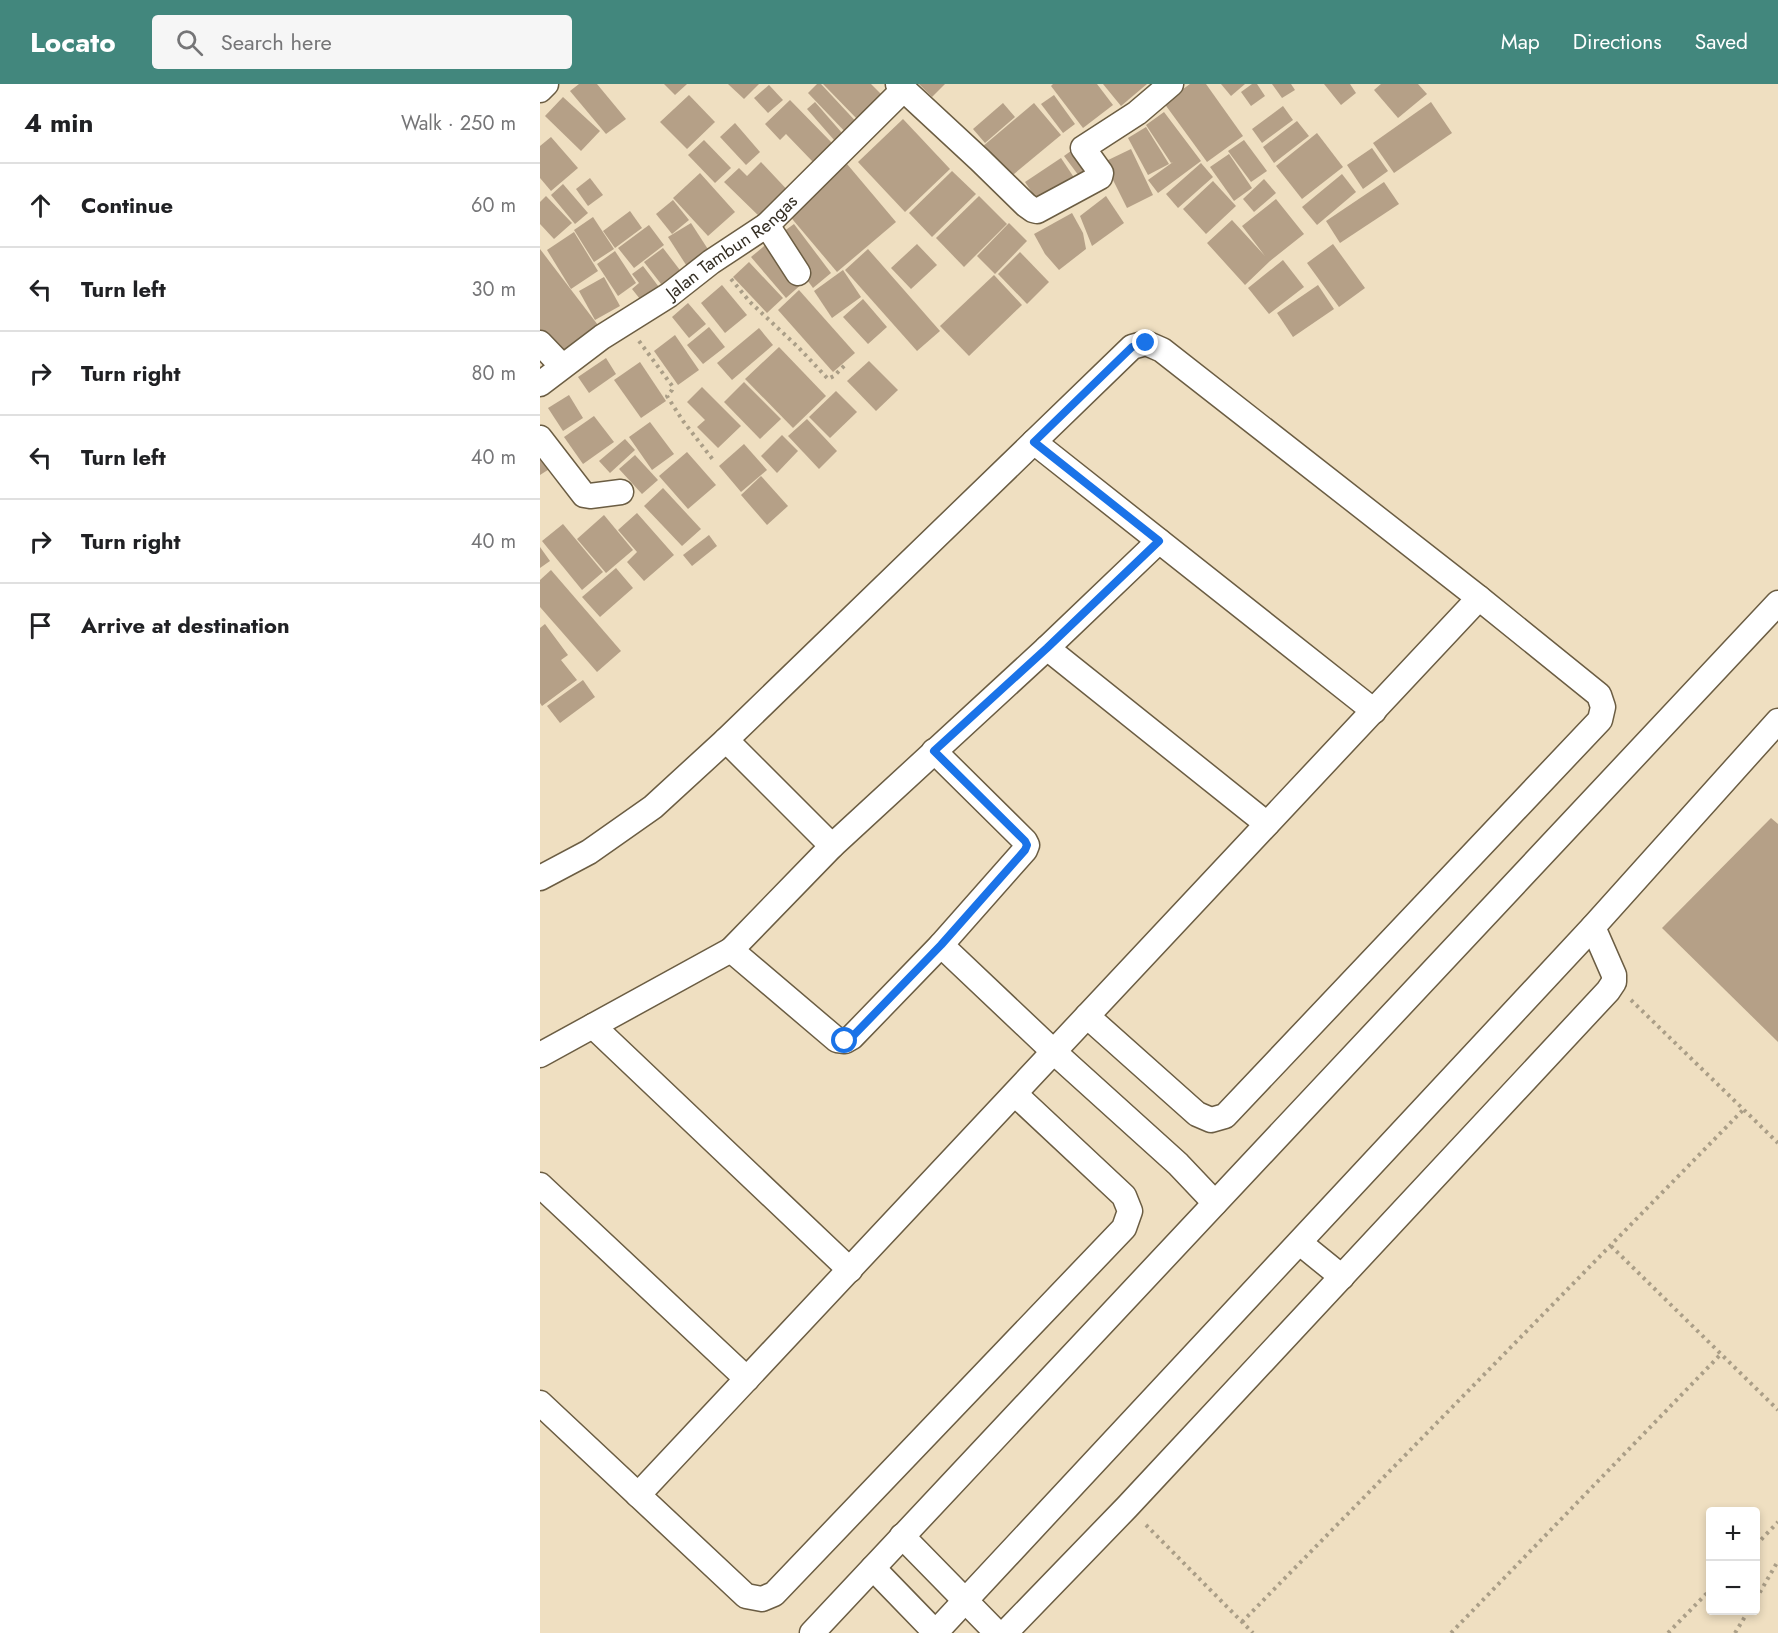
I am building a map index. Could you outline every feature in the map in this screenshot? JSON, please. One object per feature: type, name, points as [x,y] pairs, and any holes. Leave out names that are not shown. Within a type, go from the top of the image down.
[{"type":"street","points":[[540,90],[546,84]]},
{"type":"street","points":[[901,87],[1026,206],[1037,211],[1100,177],[1101,173],[1083,148],[1137,113],[1171,84]]},
{"type":"street","name":"Jalan Tambun Rengas","points":[[540,384],[602,337],[669,295],[767,225],[901,87]]},
{"type":"street","points":[[767,225],[798,273]]},
{"type":"street","points":[[540,343],[562,366]]},
{"type":"street","points":[[540,878],[589,852],[653,807],[726,740],[1132,347],[1146,343],[1162,350],[1479,598],[1599,695],[1603,707],[1600,720],[1225,1116],[1211,1120],[1197,1114],[1088,1017]]},
{"type":"street","points":[[540,438],[584,495],[621,492]]},
{"type":"street","points":[[1034,442],[1374,711]]},
{"type":"street","points":[[540,1055],[732,950],[832,846],[1047,648],[1159,541]]},
{"type":"street","points":[[638,1495],[1479,598]]},
{"type":"street","points":[[812,1633],[1778,603]]},
{"type":"street","points":[[1047,648],[1267,825]]},
{"type":"street","points":[[873,1568],[932,1630],[960,1595],[1300,1243],[1593,927],[1778,721]]},
{"type":"street","points":[[726,740],[832,846]]},
{"type":"street","points":[[732,950],[837,1040],[845,1041],[852,1037],[941,945],[1027,845],[934,751]]},
{"type":"street","points":[[1005,1633],[1127,1507],[1614,982],[1612,967],[1593,927]]},
{"type":"street","points":[[941,945],[1054,1052],[1178,1164],[1215,1203]]},
{"type":"street","points":[[593,1026],[850,1270]]},
{"type":"street","points":[[540,1403],[746,1596],[762,1599],[774,1594],[1124,1228],[1130,1211],[1124,1196],[1014,1094]]},
{"type":"street","points":[[540,1185],[747,1379]]},
{"type":"street","points":[[1300,1243],[1342,1277]]},
{"type":"street","points":[[902,1536],[997,1633]]},
{"type":"path","points":[[715,260],[750,302],[799,348],[828,380],[847,363]]},
{"type":"path","points":[[627,323],[673,387],[667,396],[714,461]]},
{"type":"path","points":[[1614,982],[1778,1143]]},
{"type":"path","points":[[1242,1622],[1743,1110]]},
{"type":"path","points":[[1611,1246],[1778,1410]]},
{"type":"path","points":[[1451,1633],[1721,1354]]},
{"type":"path","points":[[1127,1507],[1253,1633]]},
{"type":"path","points":[[1760,1540],[1778,1522]]},
{"type":"path","points":[[1760,1591],[1778,1561]]},
{"type":"path","points":[[1668,1633],[1706,1594]]},
{"type":"path","points":[[1736,1633],[1747,1615]]},
{"type":"building","points":[[579,84],[597,84],[626,119],[606,134],[570,91]]},
{"type":"building","points":[[664,84],[687,84],[675,95]]},
{"type":"building","points":[[728,84],[759,84],[744,99]]},
{"type":"building","points":[[817,84],[821,84],[861,127],[850,137],[808,93]]},
{"type":"building","points":[[823,84],[871,84],[883,96],[858,120]]},
{"type":"building","points":[[919,84],[945,84],[932,97]]},
{"type":"building","points":[[1053,84],[1097,84],[1113,105],[1083,128],[1051,86]]},
{"type":"building","points":[[1103,84],[1147,84],[1121,106]]},
{"type":"building","points":[[1190,84],[1206,84],[1243,136],[1207,162],[1164,103]]},
{"type":"building","points":[[1221,84],[1245,84],[1231,96]]},
{"type":"building","points":[[1252,84],[1257,84],[1265,96],[1251,106],[1241,92]]},
{"type":"building","points":[[1272,84],[1291,84],[1295,90],[1282,98]]},
{"type":"building","points":[[1324,84],[1350,84],[1356,93],[1341,105]]},
{"type":"building","points":[[1381,84],[1418,84],[1427,94],[1398,118],[1374,90]]},
{"type":"building","points":[[769,85],[783,100],[768,113],[754,98]]},
{"type":"building","points":[[689,95],[715,122],[687,149],[660,122]]},
{"type":"building","points":[[1054,95],[1075,124],[1063,133],[1041,104]]},
{"type":"building","points":[[563,97],[600,131],[581,151],[545,116]]},
{"type":"building","points":[[790,100],[832,143],[813,162],[786,134],[780,140],[765,124]]},
{"type":"building","points":[[815,102],[849,141],[841,148],[807,109]]},
{"type":"building","points":[[1431,102],[1452,133],[1394,173],[1373,143]]},
{"type":"building","points":[[1003,103],[1015,117],[985,143],[973,129]]},
{"type":"building","points":[[1034,103],[1061,135],[1008,179],[982,147]]},
{"type":"building","points":[[1283,106],[1293,120],[1262,143],[1252,129]]},
{"type":"building","points":[[1164,112],[1201,161],[1158,193],[1148,180],[1173,162],[1171,163],[1146,125]]},
{"type":"building","points":[[903,119],[950,169],[905,212],[858,162]]},
{"type":"building","points":[[1297,121],[1309,136],[1274,163],[1263,147]]},
{"type":"building","points":[[735,123],[760,152],[746,165],[720,137]]},
{"type":"building","points":[[1146,127],[1169,164],[1148,175],[1128,138]]},
{"type":"building","points":[[1317,133],[1343,167],[1302,199],[1276,166]]},
{"type":"building","points":[[551,137],[578,168],[551,191],[540,178],[540,146]]},
{"type":"building","points":[[704,140],[731,168],[715,183],[688,155]]},
{"type":"building","points":[[1244,140],[1267,171],[1251,182],[1228,151]]},
{"type":"building","points":[[1075,148],[1096,176],[1085,184],[1064,156]]},
{"type":"building","points":[[1372,148],[1388,171],[1363,189],[1347,165]]},
{"type":"building","points":[[1131,149],[1153,195],[1127,208],[1104,162]]},
{"type":"building","points":[[1229,154],[1252,188],[1234,201],[1210,167]]},
{"type":"building","points":[[1061,158],[1077,182],[1041,206],[1025,182]]},
{"type":"building","points":[[761,162],[793,196],[765,222],[724,182],[739,168],[747,176]]},
{"type":"building","points":[[1201,163],[1213,177],[1178,208],[1166,194]]},
{"type":"building","points":[[847,164],[896,222],[837,272],[788,214]]},
{"type":"building","points":[[952,171],[976,194],[932,237],[909,213]]},
{"type":"building","points":[[700,173],[735,212],[708,236],[673,198]]},
{"type":"building","points":[[1342,174],[1356,192],[1317,225],[1302,207]]},
{"type":"building","points":[[590,178],[603,195],[588,206],[576,189]]},
{"type":"building","points":[[1264,179],[1276,193],[1254,212],[1243,199]]},
{"type":"building","points":[[1213,181],[1236,206],[1206,234],[1183,209]]},
{"type":"building","points":[[1384,182],[1399,204],[1340,243],[1326,221]]},
{"type":"building","points":[[563,184],[588,213],[575,224],[551,195]]},
{"type":"building","points":[[546,196],[572,223],[554,239],[540,224],[540,202]]},
{"type":"building","points":[[979,196],[1007,224],[964,267],[936,238]]},
{"type":"building","points":[[1106,196],[1124,223],[1092,246],[1080,216]]},
{"type":"building","points":[[1276,199],[1304,234],[1270,261],[1245,285],[1207,243],[1232,220],[1265,256],[1242,226]]},
{"type":"building","points":[[673,200],[689,220],[672,234],[656,214]]},
{"type":"building","points":[[630,211],[642,228],[615,248],[603,231]]},
{"type":"building","points":[[1072,213],[1083,233],[1086,249],[1059,270],[1045,254],[1034,234]]},
{"type":"building","points":[[593,217],[614,249],[594,262],[574,230]]},
{"type":"building","points":[[691,223],[713,257],[690,271],[668,237]]},
{"type":"building","points":[[1009,223],[1027,241],[995,274],[977,256]]},
{"type":"building","points":[[794,224],[831,273],[813,288],[776,237]]},
{"type":"building","points":[[649,225],[664,245],[634,268],[618,248]]},
{"type":"building","points":[[574,232],[598,271],[571,289],[547,250]]},
{"type":"building","points":[[769,242],[804,282],[786,298],[751,257]]},
{"type":"building","points":[[917,244],[937,265],[911,289],[891,268]]},
{"type":"building","points":[[1333,244],[1365,288],[1339,307],[1307,263]]},
{"type":"building","points":[[663,248],[686,278],[668,293],[644,262]]},
{"type":"building","points":[[540,249],[604,333],[563,364],[540,334]]},
{"type":"building","points":[[868,249],[940,331],[917,351],[845,270]]},
{"type":"building","points":[[615,251],[636,283],[618,296],[597,264]]},
{"type":"building","points":[[1020,252],[1049,282],[1027,304],[998,274]]},
{"type":"building","points":[[1283,260],[1304,287],[1269,314],[1248,288]]},
{"type":"building","points":[[749,262],[783,298],[767,313],[733,277]]},
{"type":"building","points":[[643,266],[665,295],[648,309],[632,289],[639,283],[632,274]]},
{"type":"building","points":[[843,270],[861,297],[832,318],[814,291]]},
{"type":"building","points":[[994,275],[1022,305],[969,356],[940,326]]},
{"type":"building","points":[[604,277],[620,306],[595,320],[579,291]]},
{"type":"building","points":[[722,285],[747,315],[725,333],[701,303]]},
{"type":"building","points":[[1318,285],[1334,309],[1293,337],[1277,313]]},
{"type":"building","points":[[799,290],[855,353],[833,372],[778,310]]},
{"type":"building","points":[[863,299],[887,327],[868,344],[843,317]]},
{"type":"building","points":[[688,303],[706,324],[689,338],[672,317]]},
{"type":"building","points":[[709,327],[725,347],[703,364],[687,345]]},
{"type":"building","points":[[759,328],[773,345],[732,380],[717,363]]},
{"type":"building","points":[[675,335],[699,370],[678,385],[654,351]]},
{"type":"building","points":[[779,347],[826,396],[793,428],[745,379]]},
{"type":"building","points":[[606,358],[616,374],[589,393],[578,377]]},
{"type":"building","points":[[869,361],[898,390],[876,411],[847,381]]},
{"type":"building","points":[[640,362],[666,401],[641,418],[614,380]]},
{"type":"building","points":[[744,382],[781,419],[760,439],[724,402]]},
{"type":"building","points":[[702,387],[741,426],[718,448],[697,427],[705,420],[687,402]]},
{"type":"building","points":[[836,391],[857,412],[830,438],[809,417]]},
{"type":"building","points":[[569,395],[583,418],[563,431],[548,408]]},
{"type":"building","points":[[594,416],[614,442],[583,464],[564,437]]},
{"type":"building","points":[[807,419],[837,451],[819,469],[788,436]]},
{"type":"building","points":[[650,422],[674,454],[652,470],[629,437]]},
{"type":"building","points":[[782,435],[798,451],[777,473],[761,456]]},
{"type":"building","points":[[625,439],[635,450],[610,473],[599,461]]},
{"type":"building","points":[[744,444],[767,470],[741,492],[719,466]]},
{"type":"building","points":[[540,451],[551,468],[540,475]]},
{"type":"building","points":[[687,452],[716,485],[688,509],[659,476]]},
{"type":"building","points":[[635,455],[658,480],[642,494],[619,469]]},
{"type":"building","points":[[761,476],[788,506],[767,525],[741,495]]},
{"type":"building","points":[[663,488],[701,529],[682,546],[644,506]]},
{"type":"building","points":[[637,513],[674,555],[644,581],[627,562],[637,552],[618,530]]},
{"type":"building","points":[[604,515],[633,550],[606,573],[577,539]]},
{"type":"building","points":[[563,524],[603,572],[582,590],[542,541]]},
{"type":"building","points":[[709,535],[717,546],[692,566],[683,555]]},
{"type":"building","points":[[540,547],[550,561],[540,568]]},
{"type":"building","points":[[616,568],[633,588],[600,617],[582,597]]},
{"type":"building","points":[[551,570],[621,651],[597,672],[540,607],[540,580]]},
{"type":"building","points":[[545,624],[568,655],[561,660],[577,680],[542,706],[540,703],[540,628]]},
{"type":"building","points":[[583,680],[595,697],[560,723],[547,706]]},
{"type":"building","points":[[1771,818],[1778,824],[1778,1042],[1662,928]]},
{"type":"route","points":[[845,1041],[852,1037],[941,945],[1027,845],[934,751],[1047,648],[1159,541],[1034,442],[1132,347],[1146,343]]}]
